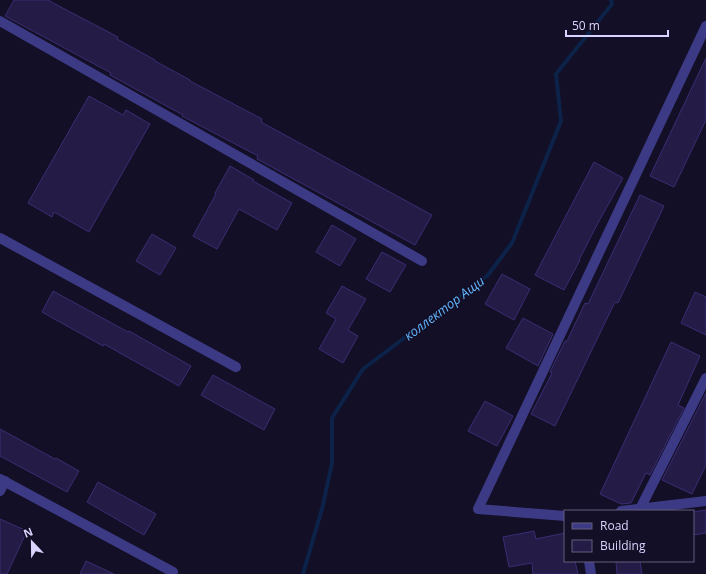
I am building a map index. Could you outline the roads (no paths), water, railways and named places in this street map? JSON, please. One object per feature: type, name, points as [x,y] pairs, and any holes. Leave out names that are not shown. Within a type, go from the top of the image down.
[{"type":"street","points":[[0,21],[422,261]]},
{"type":"street","points":[[564,516],[478,509],[706,26]]},
{"type":"street","points":[[0,238],[236,367]]},
{"type":"street","points":[[642,508],[706,378]]},
{"type":"street","points":[[0,491],[3,480],[173,572]]},
{"type":"street","points":[[628,510],[706,500]]},
{"type":"street","points":[[588,562],[591,574]]},
{"type":"waterway","name":"коллектор Ащи","points":[[303,574],[323,505],[332,463],[332,418],[363,369],[488,275],[512,243],[561,121],[556,74],[612,4],[611,0]]}]
